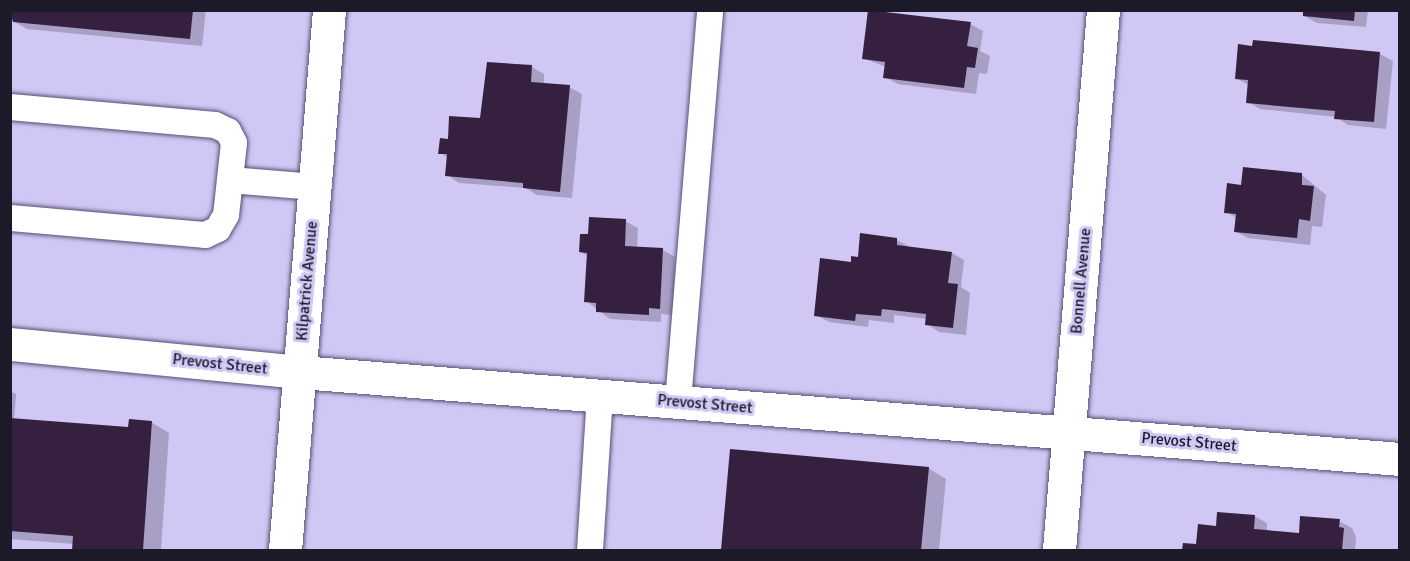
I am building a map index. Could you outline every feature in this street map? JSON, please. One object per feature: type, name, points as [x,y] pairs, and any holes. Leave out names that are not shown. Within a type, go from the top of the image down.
[{"type":"street","name":"Kilpatrick Avenue","points":[[285,550],[329,10]]},
{"type":"street","name":"Bonnell Avenue","points":[[1059,550],[1103,10]]},
{"type":"street","name":"Prevost Street","points":[[10,344],[300,372],[1400,459]]},
{"type":"lane","points":[[678,402],[710,10]]},
{"type":"lane","points":[[10,107],[215,125],[228,130],[234,143],[226,215],[218,229],[205,235],[10,218]]},
{"type":"lane","points":[[230,180],[315,187]]},
{"type":"lane","points":[[590,550],[600,396]]},
{"type":"building","points":[[10,10],[193,10],[190,39],[13,22]]},
{"type":"building","points":[[868,10],[971,22],[967,46],[978,48],[975,68],[967,67],[964,88],[883,78],[885,62],[862,59]]},
{"type":"building","points":[[1303,10],[1355,10],[1354,21],[1303,16]]},
{"type":"building","points":[[1253,40],[1380,52],[1374,122],[1334,119],[1335,111],[1246,103],[1248,80],[1235,79],[1238,44],[1252,46]]},
{"type":"building","points":[[487,62],[532,65],[531,82],[570,85],[560,192],[523,188],[523,183],[445,176],[447,154],[438,154],[440,138],[448,139],[449,116],[480,118]]},
{"type":"building","points":[[1243,167],[1302,173],[1302,185],[1314,186],[1310,221],[1299,219],[1297,238],[1234,232],[1236,214],[1224,213],[1227,183],[1241,185]]},
{"type":"building","points":[[589,217],[626,219],[625,246],[663,248],[660,309],[649,308],[649,315],[596,312],[596,303],[584,302],[587,253],[579,252],[580,234],[588,234]]},
{"type":"building","points":[[860,233],[897,238],[897,245],[952,252],[948,283],[958,284],[953,328],[925,325],[926,314],[882,309],[881,316],[856,314],[855,321],[814,316],[820,258],[851,262],[851,256],[858,257]]},
{"type":"building","points":[[10,418],[128,427],[129,419],[152,421],[143,550],[72,550],[73,536],[10,531]]},
{"type":"building","points":[[730,449],[929,467],[921,550],[721,550]]},
{"type":"building","points":[[1217,512],[1255,515],[1254,529],[1299,533],[1300,516],[1340,519],[1339,527],[1344,528],[1342,550],[1182,550],[1183,543],[1196,544],[1198,524],[1216,526]]}]
